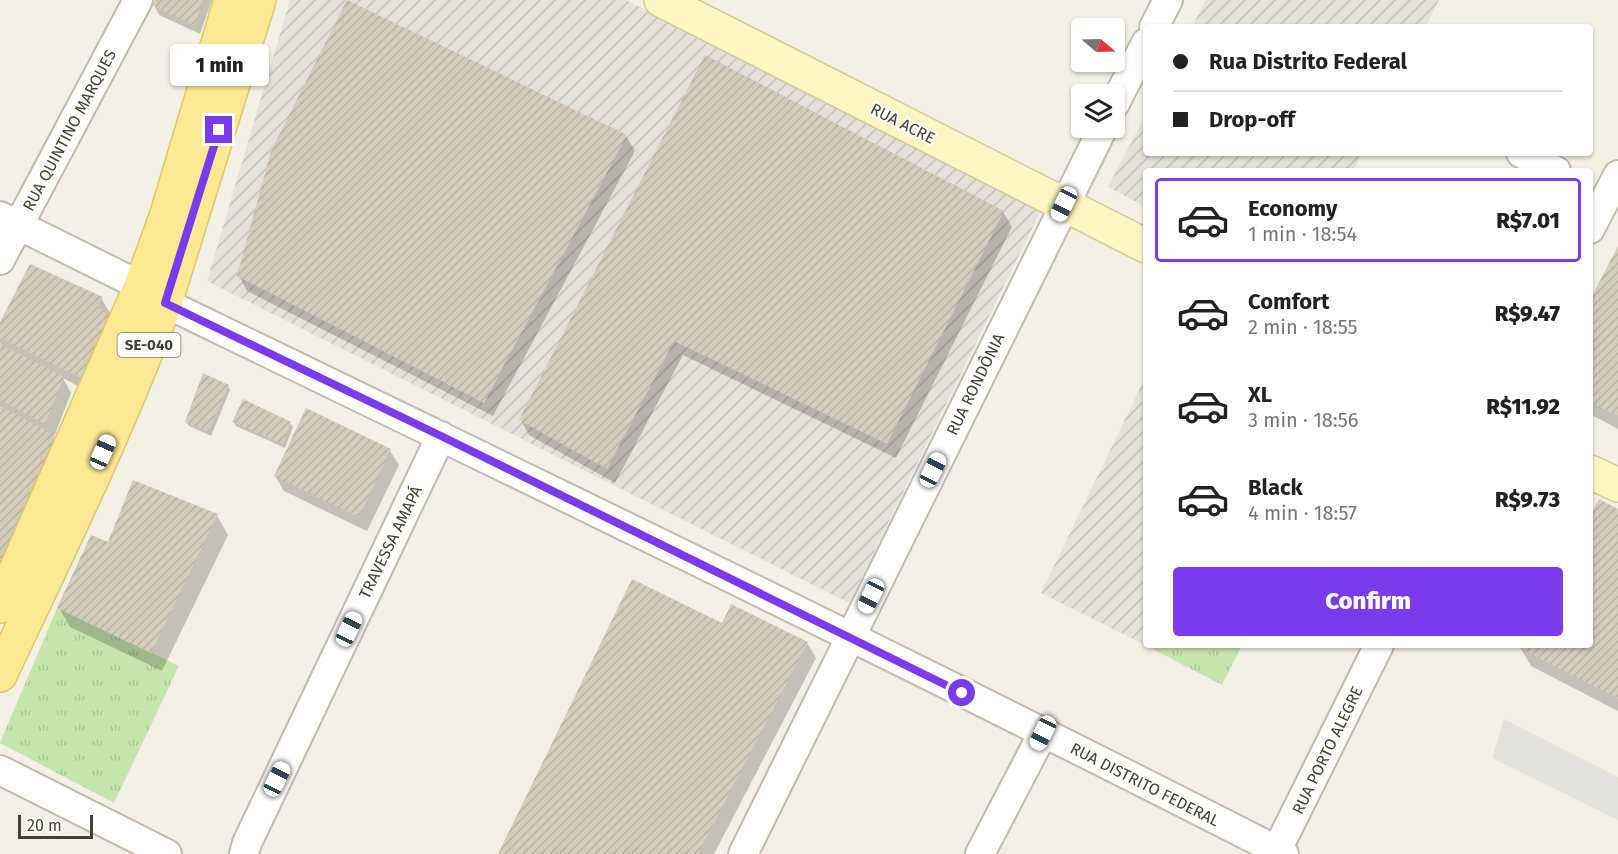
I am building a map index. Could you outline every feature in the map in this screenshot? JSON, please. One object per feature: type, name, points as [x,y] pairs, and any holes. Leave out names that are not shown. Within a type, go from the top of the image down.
[{"type":"main road","name":"SE-040","points":[[0,675],[86,492],[147,352],[153,295],[167,214],[231,0]]},
{"type":"main road","name":"SE-040","points":[[0,606],[153,295],[259,0]]},
{"type":"main road","name":"RUA ACRE","points":[[662,0],[1143,244]]},
{"type":"main road","points":[[1593,473],[1618,485]]},
{"type":"street","name":"RUA QUINTINO MARQUES","points":[[0,260],[9,220],[138,0]]},
{"type":"street","points":[[1155,24],[1167,0]]},
{"type":"street","points":[[1125,84],[1143,49]]},
{"type":"street","name":"RUA RONDÔNIA","points":[[743,854],[1098,138]]},
{"type":"street","points":[[1527,156],[1550,168]]},
{"type":"street","points":[[1593,221],[1605,187]]},
{"type":"street","name":"RUA DISTRITO FEDERAL","points":[[9,220],[153,295],[1043,733],[1279,853]]},
{"type":"street","name":"TRAVESSA AMAPÁ","points":[[243,850],[441,436]]},
{"type":"street","name":"RUA PORTO ALEGRE","points":[[1279,853],[1378,648]]},
{"type":"street","points":[[980,854],[1043,733]]},
{"type":"street","points":[[0,770],[167,854]]},
{"type":"shaded area","points":[[290,0],[626,0],[1042,208],[849,603],[207,281]]},
{"type":"shaded area","points":[[1206,0],[1439,0],[1427,24],[1194,24]]},
{"type":"shaded area","points":[[1143,120],[1143,156],[1360,156],[1354,168],[1143,168],[1143,205],[1108,187]]},
{"type":"shaded area","points":[[1143,382],[1143,639],[1141,643],[1041,593]]},
{"type":"shaded area","points":[[1504,719],[1618,777],[1618,820],[1492,758]]},
{"type":"green space","points":[[57,608],[179,666],[114,803],[0,743]]},
{"type":"green space","points":[[1151,648],[1240,648],[1222,685]]},
{"type":"building","points":[[155,0],[203,0],[194,26],[152,5]]},
{"type":"building","points":[[347,0],[627,135],[484,403],[237,276],[271,151]]},
{"type":"building","points":[[705,55],[1004,211],[887,444],[674,341],[607,469],[519,420]]},
{"type":"building","points":[[1618,246],[1618,416],[1593,404],[1593,294]]},
{"type":"building","points":[[30,264],[103,297],[97,307],[111,316],[83,379],[0,338],[0,322]]},
{"type":"building","points":[[0,344],[64,377],[45,424],[0,400]]},
{"type":"building","points":[[203,373],[229,385],[208,432],[185,422]]},
{"type":"building","points":[[243,399],[291,422],[283,444],[232,422]]},
{"type":"building","points":[[0,406],[55,435],[0,562]]},
{"type":"building","points":[[306,408],[391,449],[359,517],[274,476]]},
{"type":"building","points":[[133,480],[218,514],[151,653],[57,608],[91,535],[108,542]]},
{"type":"building","points":[[1599,499],[1618,509],[1618,699],[1520,648],[1593,648],[1593,510]]},
{"type":"building","points":[[632,579],[722,623],[731,604],[808,642],[698,854],[498,854]]},
{"type":"route","points":[[219,130],[165,303],[441,436],[962,693]]}]
